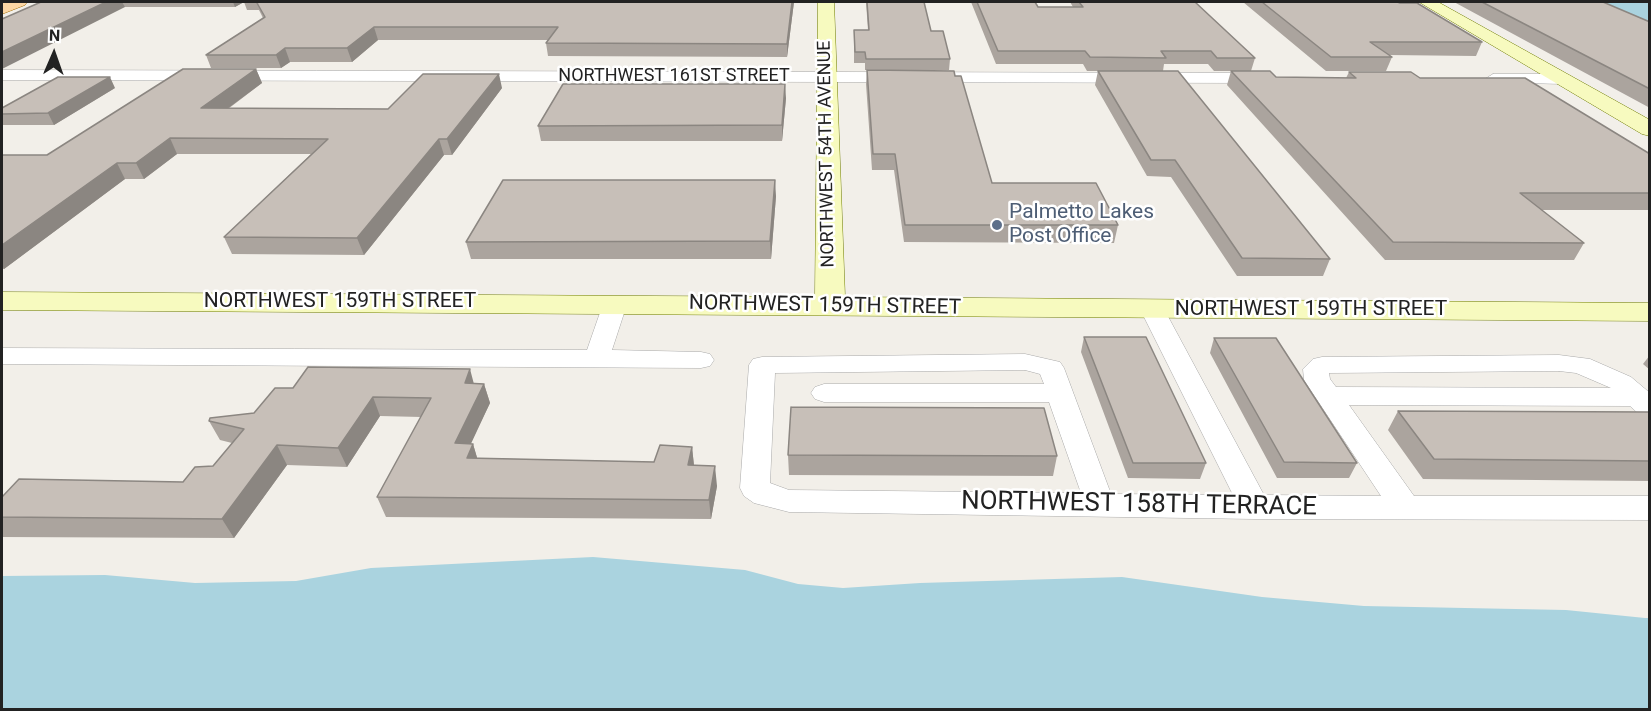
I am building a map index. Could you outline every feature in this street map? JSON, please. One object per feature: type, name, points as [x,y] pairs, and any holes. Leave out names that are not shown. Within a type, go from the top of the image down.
[{"type":"main road","points":[[2,9],[20,2]]},
{"type":"street","name":"NORTHWEST 54TH AVENUE","points":[[826,2],[830,307]]},
{"type":"street","points":[[1427,2],[1650,129]]},
{"type":"street","name":"NORTHWEST 161ST STREET","points":[[2,75],[1273,78]]},
{"type":"street","points":[[1473,79],[1562,79]]},
{"type":"street","name":"NORTHWEST 159TH STREET","points":[[2,301],[1650,312]]},
{"type":"street","points":[[597,358],[615,304]]},
{"type":"street","points":[[1152,309],[1254,507]]},
{"type":"street","points":[[2,356],[701,360]]},
{"type":"street","name":"NORTHWEST 158TH TERRACE","points":[[1060,393],[1051,368],[1025,362],[762,365],[755,488],[765,495],[789,501],[1254,507],[1650,508]]},
{"type":"street","points":[[824,393],[1060,393],[1100,505]]},
{"type":"street","points":[[1406,508],[1329,396],[1643,403]]},
{"type":"water","points":[[1595,2],[1649,2],[1649,26]]},
{"type":"water","points":[[593,557],[745,570],[798,584],[843,588],[920,583],[1122,577],[1262,597],[1364,606],[1566,610],[1650,618],[1649,709],[2,709],[2,576],[105,575],[195,583],[296,581],[371,568]]},
{"type":"building","points":[[41,2],[106,2],[2,52],[2,19]]},
{"type":"building","points":[[792,2],[787,44],[546,43],[558,27],[374,27],[347,48],[285,48],[276,55],[206,55],[265,17],[257,3]]},
{"type":"building","points":[[867,2],[924,2],[931,31],[943,31],[950,59],[866,59],[865,52],[855,52],[854,30],[869,30]]},
{"type":"building","points":[[977,2],[1035,2],[1038,7],[1083,7],[1079,2],[1195,2],[1255,58],[1217,58],[1211,51],[1161,51],[1166,58],[1090,57],[1085,51],[998,51]]},
{"type":"building","points":[[1262,2],[1417,3],[1482,42],[1370,42],[1392,57],[1331,57]]},
{"type":"building","points":[[1482,2],[1603,2],[1650,22],[1650,89]]},
{"type":"building","points":[[183,69],[256,69],[201,108],[388,109],[423,74],[499,74],[447,139],[439,139],[357,238],[224,237],[328,139],[170,138],[136,163],[117,163],[2,245],[2,155],[47,155]]},
{"type":"building","points":[[867,70],[954,71],[955,76],[961,76],[992,183],[1096,183],[1118,225],[905,225],[895,154],[873,154]]},
{"type":"building","points":[[1098,71],[1178,71],[1330,259],[1242,258],[1175,160],[1151,160]]},
{"type":"building","points":[[1231,71],[1270,71],[1276,77],[1356,78],[1349,72],[1411,72],[1420,78],[1525,78],[1650,154],[1650,193],[1520,193],[1584,243],[1393,242]]},
{"type":"building","points":[[58,77],[110,77],[48,113],[2,114],[2,108]]},
{"type":"building","points":[[563,84],[785,84],[782,125],[538,126]]},
{"type":"building","points":[[503,180],[775,180],[770,241],[466,242]]},
{"type":"building","points":[[1084,337],[1146,337],[1206,463],[1133,463]]},
{"type":"building","points":[[1214,338],[1276,338],[1357,463],[1284,462]]},
{"type":"building","points":[[308,367],[470,369],[465,383],[484,384],[455,443],[473,444],[467,458],[654,462],[660,445],[692,447],[688,465],[715,466],[709,500],[377,497],[431,398],[373,397],[338,448],[277,445],[222,519],[2,517],[2,497],[19,479],[183,482],[195,467],[213,466],[244,429],[209,421],[210,418],[254,413],[275,388],[293,388]]},
{"type":"building","points":[[791,407],[1044,408],[1057,456],[788,455]]},
{"type":"building","points":[[1398,411],[1650,412],[1650,461],[1434,459]]},
{"type":"place","name":"Palmetto Lakes Post Office","points":[[997,225]]}]
